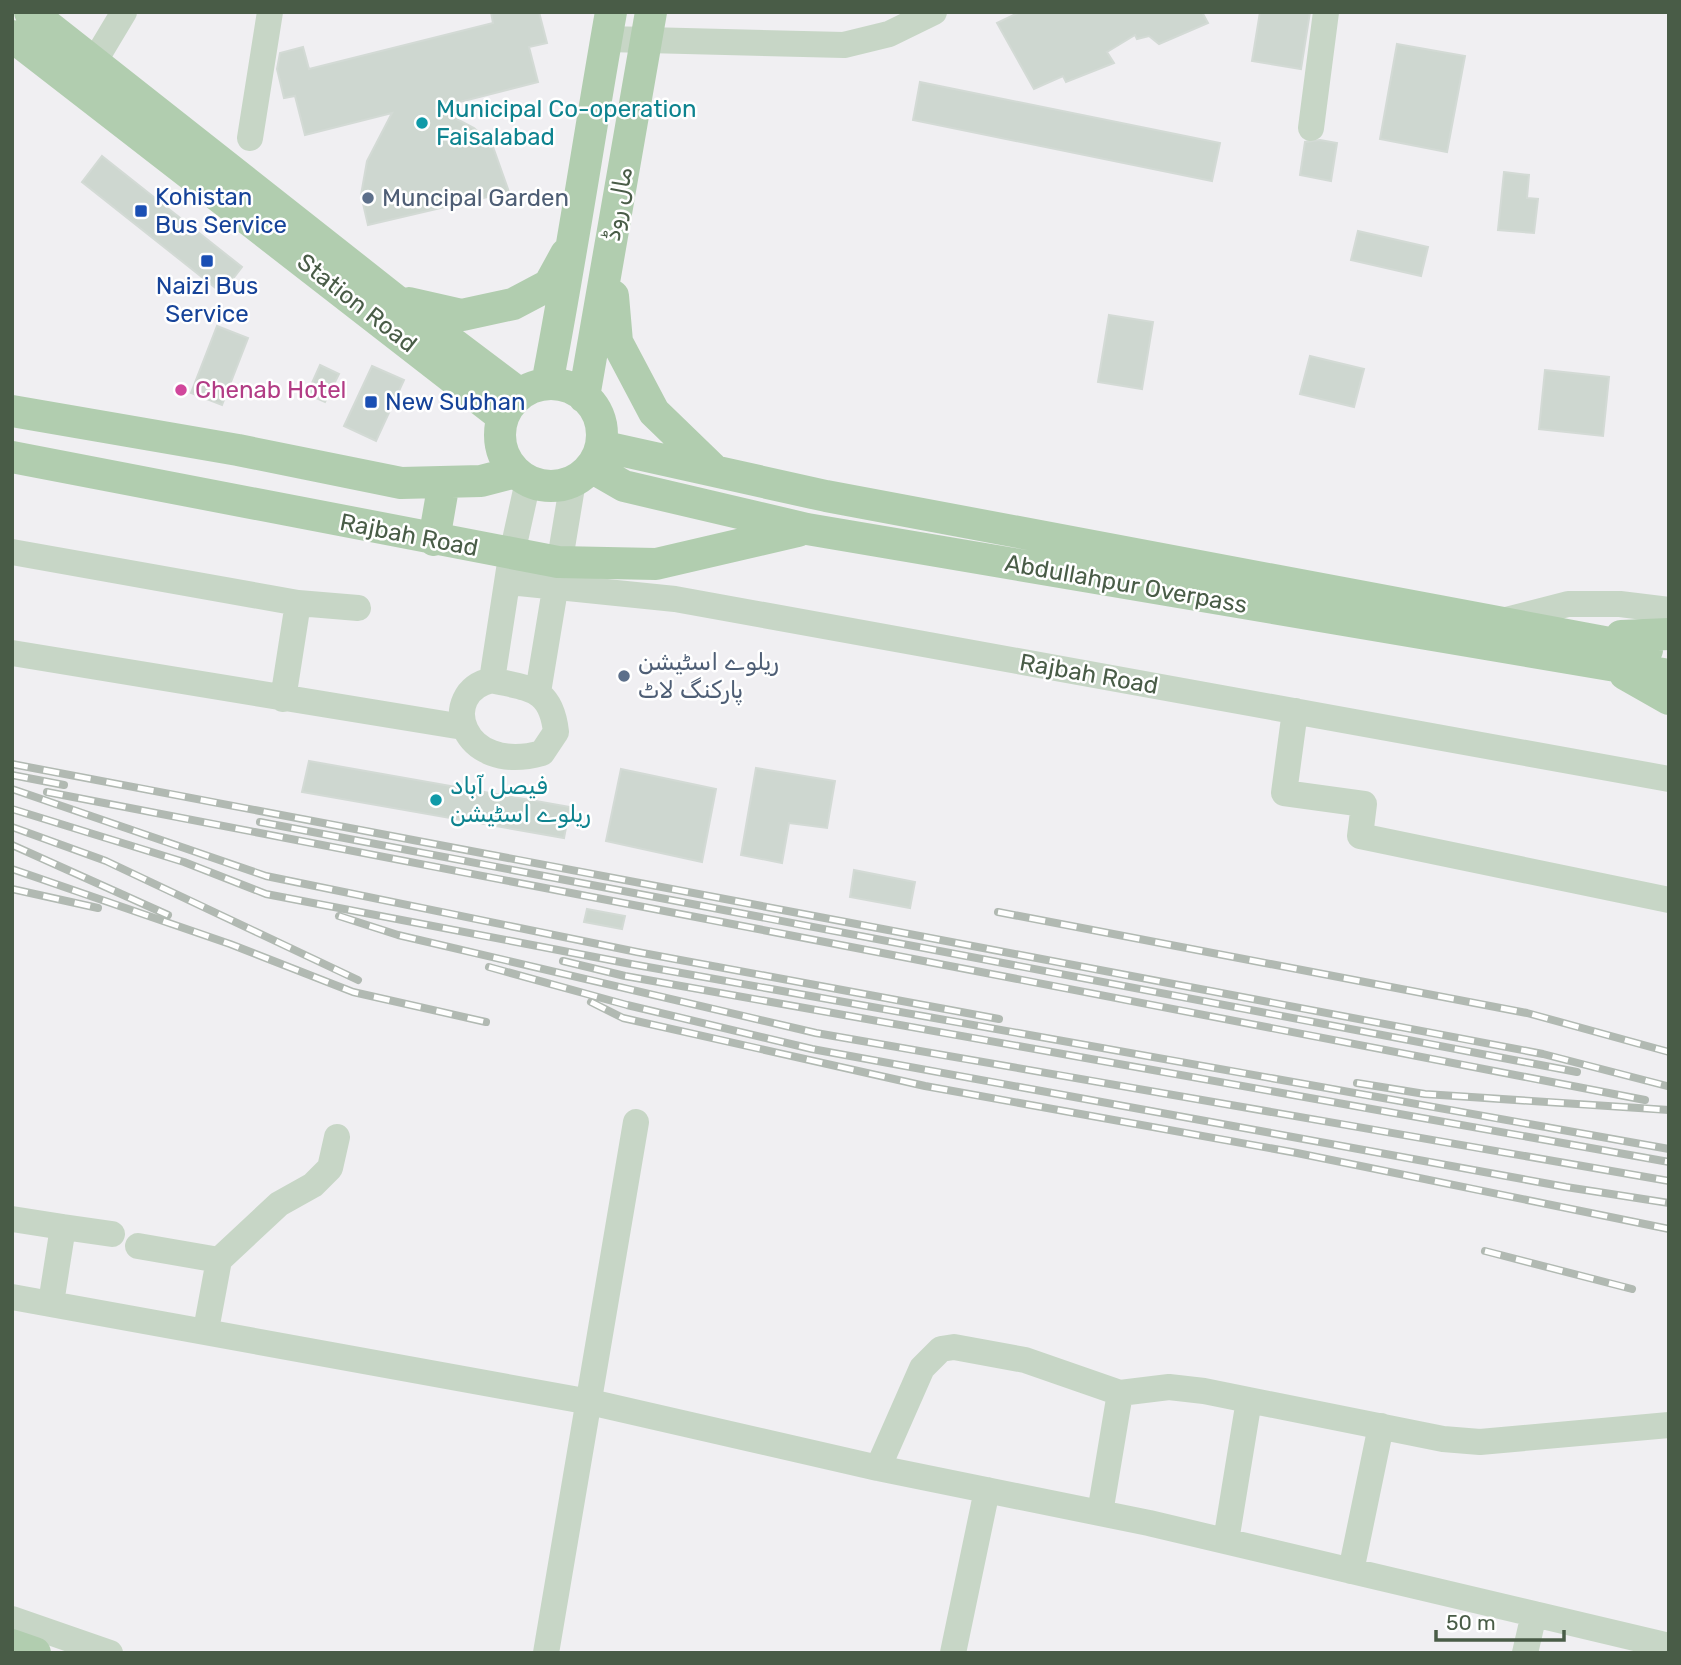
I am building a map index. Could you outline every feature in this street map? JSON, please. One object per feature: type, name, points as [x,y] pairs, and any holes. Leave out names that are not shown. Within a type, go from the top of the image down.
[{"type":"main road","name":"Station Road","points":[[30,12],[523,398]]},
{"type":"main road","name":"مال روڈ","points":[[523,398],[576,238],[580,188],[609,26]]},
{"type":"main road","name":"مال روڈ","points":[[584,397],[649,26]]},
{"type":"main road","name":"Station Road","points":[[12,36],[523,398]]},
{"type":"main road","points":[[394,299],[462,315],[513,304],[548,285],[576,238]]},
{"type":"main road","points":[[608,256],[617,342],[658,418],[717,473]]},
{"type":"main road","points":[[573,389],[584,397],[599,419],[588,465],[543,486],[522,477],[501,446],[523,398],[573,389]]},
{"type":"main road","name":"Rajbah Road","points":[[12,411],[401,483],[522,477]]},
{"type":"main road","points":[[71,468],[79,423]]},
{"type":"main road","name":"Rajbah Road","points":[[12,457],[435,540],[510,568],[557,573],[656,564],[807,529]]},
{"type":"main road","name":"Abdullahpur Overpass","points":[[588,465],[717,473],[826,496],[1669,654]]},
{"type":"main road","name":"Abdullahpur Overpass","points":[[588,465],[624,486],[807,529],[1669,675]]},
{"type":"main road","points":[[435,540],[444,482]]},
{"type":"main road","points":[[1581,638],[1669,634]]},
{"type":"main road","points":[[1612,665],[1669,699]]},
{"type":"main road","points":[[12,1645],[35,1653]]},
{"type":"street","points":[[93,62],[124,12]]},
{"type":"street","points":[[250,138],[270,12]]},
{"type":"street","points":[[609,26],[649,26],[844,45],[889,34],[934,12]]},
{"type":"street","points":[[1311,128],[1326,12]]},
{"type":"street","points":[[538,692],[557,573],[588,465]]},
{"type":"street","points":[[492,680],[522,477]]},
{"type":"street","points":[[12,552],[298,603],[358,608]]},
{"type":"street","name":"Rajbah Road","points":[[557,573],[675,599],[1669,779]]},
{"type":"street","points":[[283,699],[298,603]]},
{"type":"street","points":[[1497,622],[1568,604],[1620,604],[1669,610]]},
{"type":"street","points":[[12,653],[463,727]]},
{"type":"street","points":[[492,680],[538,692],[550,706],[555,732],[542,753],[514,758],[483,751],[463,727],[462,715],[469,697],[482,682],[492,680]]},
{"type":"street","points":[[1295,711],[1284,793],[1364,804],[1360,836],[1669,900]]},
{"type":"street","points":[[546,1653],[636,1122]]},
{"type":"street","points":[[206,1330],[219,1260],[279,1204],[313,1185],[330,1168],[337,1137]]},
{"type":"street","points":[[12,1219],[112,1234]]},
{"type":"street","points":[[51,1303],[63,1227]]},
{"type":"street","points":[[138,1245],[219,1260]]},
{"type":"street","points":[[12,1297],[206,1330],[590,1402],[878,1468],[1226,1541],[1669,1646]]},
{"type":"street","points":[[878,1468],[922,1368],[942,1349],[954,1347],[1025,1360],[1120,1393],[1169,1387],[1250,1400],[1444,1439],[1480,1442],[1669,1424]]},
{"type":"street","points":[[1100,1513],[1120,1393]]},
{"type":"street","points":[[1226,1541],[1250,1400]]},
{"type":"street","points":[[1351,1571],[1381,1426]]},
{"type":"street","points":[[953,1653],[987,1490]]},
{"type":"street","points":[[1525,1653],[1534,1614]]},
{"type":"street","points":[[12,1619],[110,1653]]},
{"type":"building","name":"Municipal Co-operation Faisalabad","points":[[491,12],[539,12],[547,43],[529,47],[538,82],[436,108],[474,128],[492,144],[509,192],[368,225],[361,195],[367,161],[392,113],[305,135],[295,96],[284,98],[277,69],[280,53],[303,47],[309,69],[493,23]]},
{"type":"building","points":[[1020,12],[1202,12],[1208,23],[1159,44],[1149,36],[1137,39],[1135,35],[1107,52],[1114,63],[1066,82],[1063,76],[1034,89],[997,23]]},
{"type":"building","points":[[1260,12],[1310,12],[1301,69],[1252,61]]},
{"type":"building","points":[[1397,44],[1465,56],[1447,152],[1380,139]]},
{"type":"building","points":[[920,82],[1220,143],[1212,181],[913,120]]},
{"type":"building","points":[[1320,140],[1337,143],[1331,181],[1300,175],[1305,142]]},
{"type":"building","points":[[102,156],[242,267],[222,293],[82,182]]},
{"type":"building","points":[[1504,172],[1529,175],[1527,198],[1538,199],[1534,233],[1498,230]]},
{"type":"building","points":[[1358,231],[1428,247],[1421,276],[1351,260]]},
{"type":"building","points":[[1109,315],[1153,322],[1142,389],[1098,382]]},
{"type":"building","points":[[217,326],[248,338],[222,405],[191,393]]},
{"type":"building","points":[[1310,356],[1364,369],[1354,407],[1300,394]]},
{"type":"building","points":[[320,365],[339,374],[325,402],[307,394]]},
{"type":"building","points":[[372,366],[404,380],[376,441],[344,426]]},
{"type":"building","points":[[1545,370],[1609,377],[1603,436],[1539,429]]},
{"type":"building","name":"فیصل آباد ریلوے اسٹیشن","points":[[309,761],[570,807],[564,838],[302,792]]},
{"type":"building","points":[[756,768],[835,781],[827,828],[789,823],[782,863],[741,855]]},
{"type":"building","points":[[621,769],[716,789],[702,862],[606,841]]},
{"type":"building","points":[[854,870],[915,882],[910,908],[850,897]]},
{"type":"building","points":[[587,909],[625,916],[622,929],[584,922]]},
{"type":"railway","points":[[12,764],[1543,1054],[1667,1086]]},
{"type":"railway","points":[[12,775],[64,785]]},
{"type":"railway","points":[[12,789],[266,876],[637,952],[999,1019]]},
{"type":"railway","points":[[47,792],[1645,1100]]},
{"type":"railway","points":[[12,809],[184,862],[266,894],[631,964],[1669,1149]]},
{"type":"railway","points":[[260,822],[1577,1072]]},
{"type":"railway","points":[[12,827],[106,861],[358,980]]},
{"type":"railway","points":[[12,845],[168,915]]},
{"type":"railway","points":[[12,869],[230,944],[353,992],[486,1022]]},
{"type":"railway","points":[[12,889],[98,908]]},
{"type":"railway","points":[[998,912],[1527,1013],[1669,1052]]},
{"type":"railway","points":[[339,916],[398,935],[816,1033],[1669,1181]]},
{"type":"railway","points":[[563,961],[625,976],[1669,1162]]},
{"type":"railway","points":[[489,967],[627,1005],[812,1049],[1566,1187],[1669,1203]]},
{"type":"railway","points":[[591,1002],[623,1018],[925,1086],[1297,1153],[1669,1229]]},
{"type":"railway","points":[[1357,1083],[1425,1094],[1669,1110]]},
{"type":"railway","points":[[1485,1251],[1632,1289]]},
{"type":"place","name":"Municipal Co-operation Faisalabad","points":[[422,123]]},
{"type":"place","name":"Muncipal Garden","points":[[368,198]]},
{"type":"place","name":"Kohistan Bus Service","points":[[141,211]]},
{"type":"place","name":"Naizi Bus Service","points":[[207,261]]},
{"type":"place","name":"Chenab Hotel","points":[[181,390]]},
{"type":"place","name":"New Subhan","points":[[371,402]]},
{"type":"place","name":"ریلوے اسٹیشن پارکنگ لاٹ","points":[[624,676]]},
{"type":"place","name":"فیصل آباد ریلوے اسٹیشن","points":[[436,800]]}]
